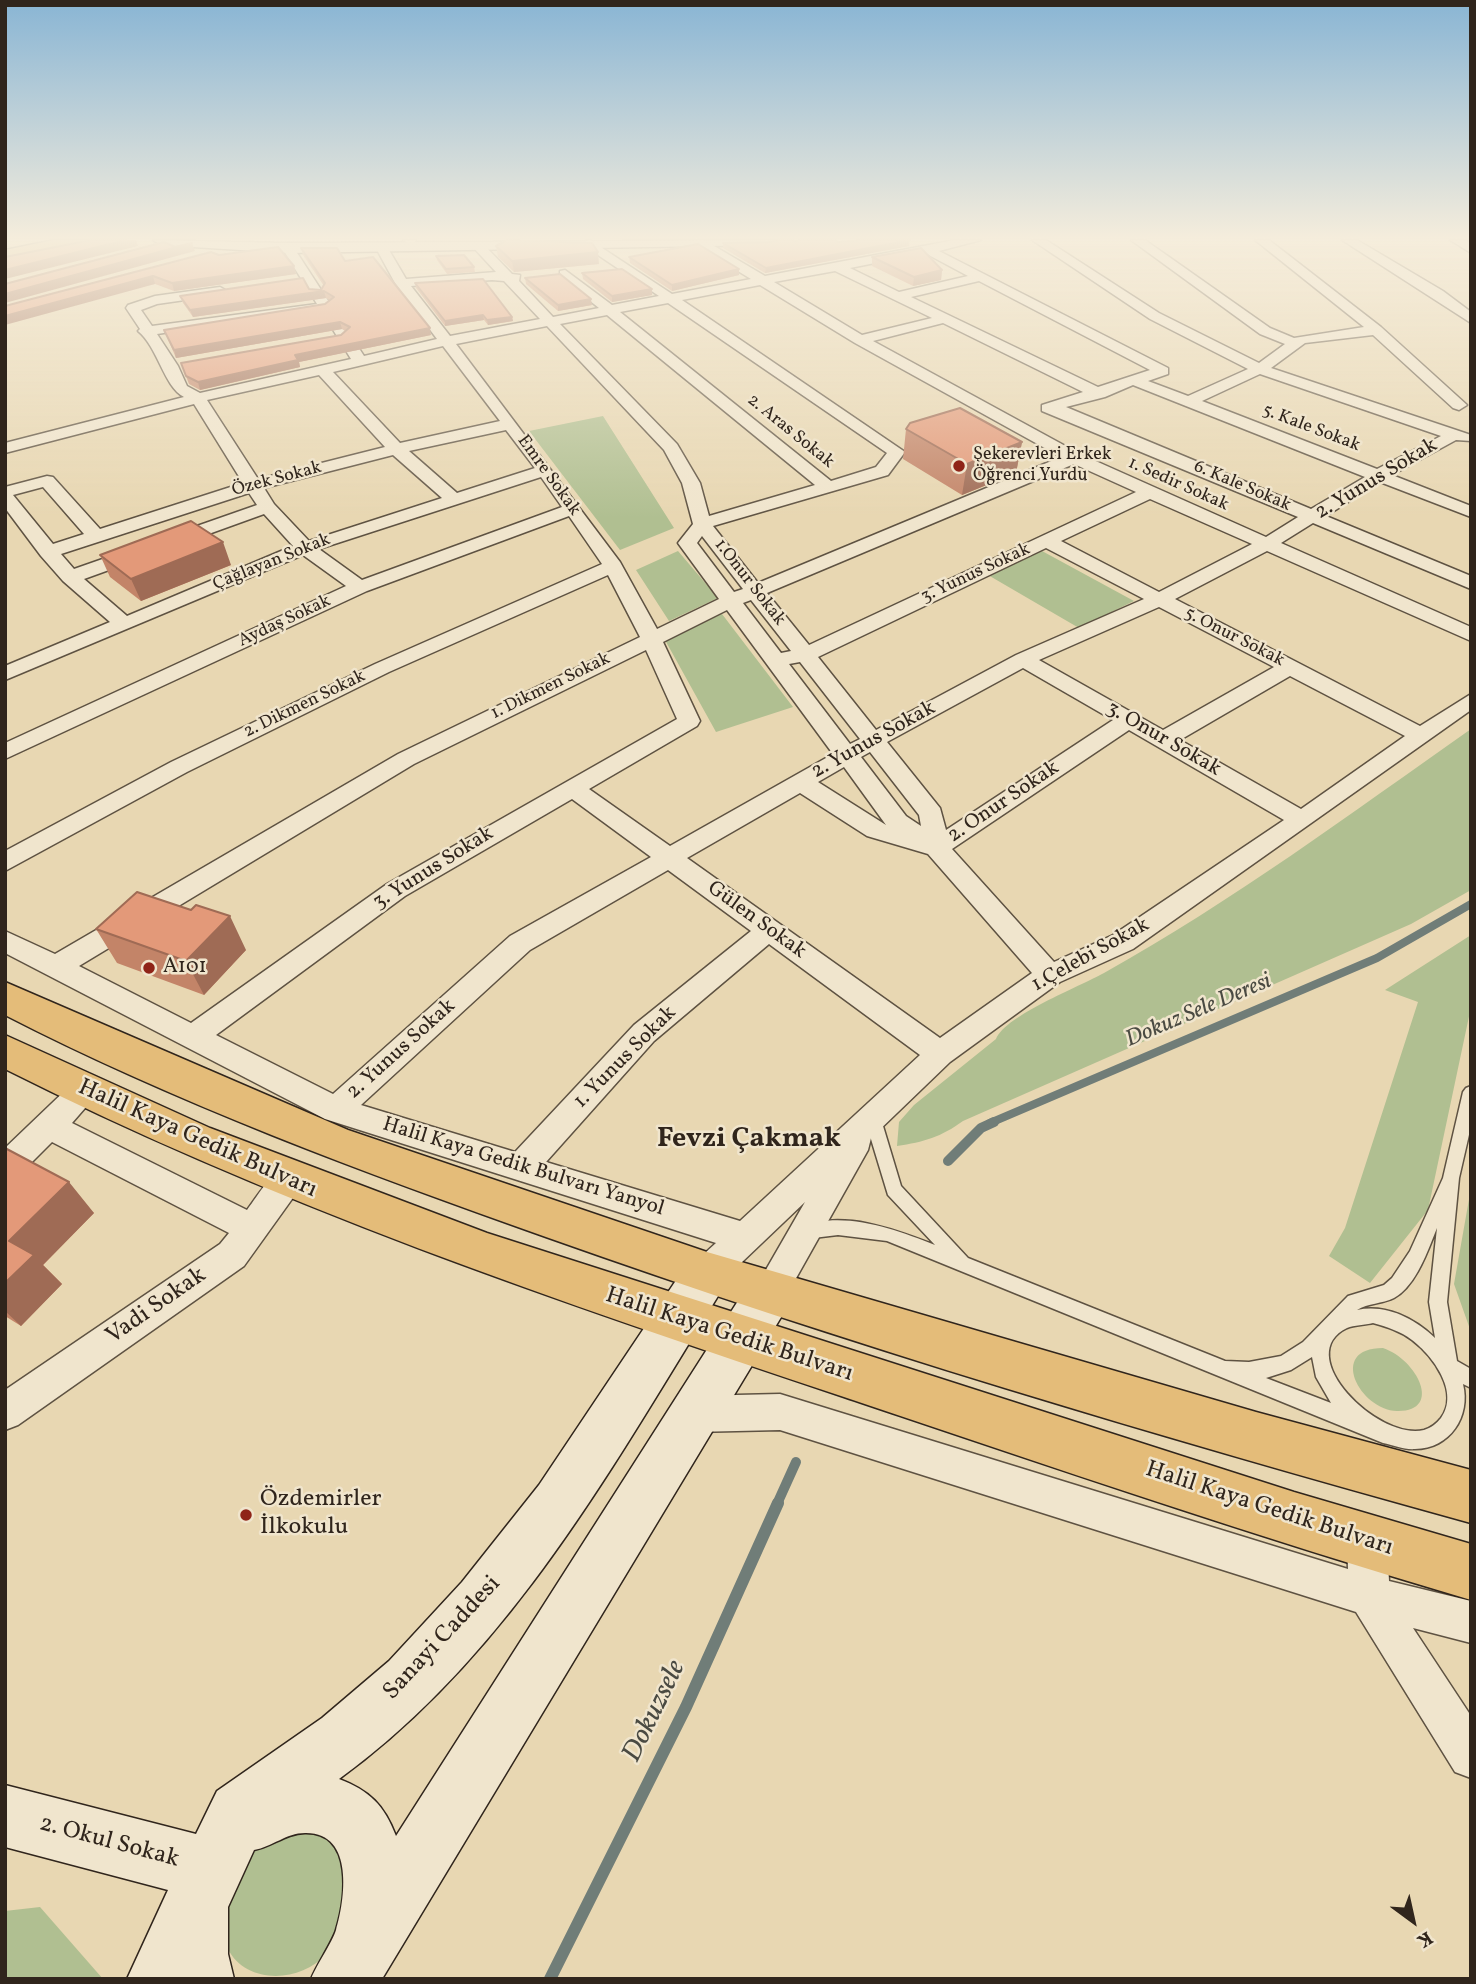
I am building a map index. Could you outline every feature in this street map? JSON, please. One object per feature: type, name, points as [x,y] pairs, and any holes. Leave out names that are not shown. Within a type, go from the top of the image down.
[{"type":"main road","points":[[5,997],[52,1021],[335,1144],[726,1255],[769,1294],[1256,1438],[1471,1497]]},
{"type":"main road","name":"Halil Kaya Gedik Bulvarı","points":[[5,1051],[84,1092],[348,1205],[677,1321],[1367,1542],[1471,1572]]},
{"type":"street","points":[[146,333],[177,365],[180,389],[198,398],[203,416],[267,508],[305,548],[360,587]]},
{"type":"street","points":[[334,333],[359,360]]},
{"type":"street","name":"Emre Sokak","points":[[440,333],[545,470],[613,566],[651,638],[689,721]]},
{"type":"street","points":[[5,448],[198,398],[492,333]]},
{"type":"street","points":[[558,333],[671,447],[691,483],[702,524],[882,471],[897,452],[721,333]]},
{"type":"street","name":"2. Aras Sokak","points":[[637,333],[828,488]]},
{"type":"street","name":"1. Sedir Sokak","points":[[848,333],[1074,458],[1471,635]]},
{"type":"street","points":[[860,340],[890,333]]},
{"type":"street","points":[[972,333],[1100,394]]},
{"type":"street","points":[[1002,418],[1100,394],[1163,371],[1089,333]]},
{"type":"street","points":[[1183,333],[1260,369],[1462,437]]},
{"type":"street","points":[[1269,333],[1297,344]]},
{"type":"street","points":[[1188,402],[1260,369],[1301,339],[1354,333]]},
{"type":"street","points":[[1379,333],[1465,405],[1424,425]]},
{"type":"street","points":[[322,369],[396,449],[454,499]]},
{"type":"street","name":"5. Kale Sokak","points":[[1138,382],[1471,512]]},
{"type":"street","name":"6. Kale Sokak","points":[[1052,407],[1471,583]]},
{"type":"street","name":"Özek Sokak","points":[[48,552],[252,486],[396,449],[510,424]]},
{"type":"street","name":"2. Yunus Sokak","points":[[336,1110],[520,943],[876,739],[1023,659],[1160,599],[1265,545],[1378,476],[1462,437]]},
{"type":"street","name":"1. Dikmen Sokak","points":[[54,968],[406,759],[651,638],[755,590],[1074,458]]},
{"type":"street","name":"Çağlayan Sokak","points":[[5,674],[305,548],[545,470]]},
{"type":"street","points":[[96,536],[47,481],[5,494],[70,577],[124,624]]},
{"type":"street","name":"3. Yunus Sokak","points":[[778,661],[805,654],[1148,493]]},
{"type":"street","points":[[70,577],[267,508]]},
{"type":"street","name":"Aydaş Sokak","points":[[5,752],[360,587],[572,509]]},
{"type":"street","name":"1.Onur Sokak","points":[[937,848],[931,814],[876,739],[702,524],[687,544],[897,822],[937,848],[1050,975]]},
{"type":"street","name":"5. Onur Sokak","points":[[1047,541],[1421,735]]},
{"type":"street","name":"2. Dikmen Sokak","points":[[5,862],[179,767],[382,668],[613,566]]},
{"type":"street","name":"3. Onur Sokak","points":[[1023,659],[1302,820]]},
{"type":"street","points":[[1163,740],[1290,667]]},
{"type":"street","name":"1.Çelebi Sokak","points":[[726,1255],[940,1054],[1050,975],[1123,942],[1471,700]]},
{"type":"street","name":"2. Onur Sokak","points":[[800,782],[876,831],[937,848],[1128,720]]},
{"type":"street","name":"3. Yunus Sokak","points":[[192,1037],[396,890],[689,721]]},
{"type":"street","name":"Gülen Sokak","points":[[571,787],[940,1054]]},
{"type":"street","name":"1. Yunus Sokak","points":[[522,1166],[644,1033],[769,930]]},
{"type":"street","name":"Halil Kaya Gedik Bulvarı Yanyol","points":[[5,941],[336,1110],[522,1166],[726,1255]]},
{"type":"street","points":[[5,1168],[84,1092]]},
{"type":"street","points":[[346,1973],[769,1294],[872,1115]]},
{"type":"street","points":[[48,1125],[252,1229]]},
{"type":"street","name":"Vadi Sokak","points":[[5,1412],[232,1255],[289,1181]]},
{"type":"street","name":"Sanayi Caddesi","points":[[160,1979],[239,1813],[343,1739],[410,1682],[481,1602],[558,1504],[677,1321],[726,1255]]},
{"type":"street","points":[[693,1414],[780,1412],[1369,1596],[1471,1622]]},
{"type":"street","points":[[1367,1542],[1369,1596],[1471,1756]]},
{"type":"street","points":[[201,1979],[194,1936],[199,1902],[212,1870],[228,1845],[268,1810],[289,1802],[312,1800],[332,1804],[349,1815],[368,1842],[376,1878],[374,1906],[366,1935],[346,1973]]},
{"type":"street","name":"2. Okul Sokak","points":[[9,1820],[212,1870]]},
{"type":"lane","points":[[805,1232],[838,1228],[888,1234],[1397,1439],[1420,1440],[1438,1434],[1451,1423],[1458,1406],[1457,1387],[1449,1366],[1438,1302],[1451,1178],[1471,1092]]},
{"type":"lane","points":[[872,1115],[894,1190],[931,1233],[969,1268]]},
{"type":"lane","points":[[1375,1430],[1356,1419],[1330,1388],[1321,1354],[1324,1340],[1353,1302],[1392,1290],[1412,1266],[1451,1178]]},
{"type":"lane","points":[[1225,1370],[1260,1372],[1290,1363],[1332,1328],[1357,1316],[1390,1319],[1423,1337],[1449,1366],[1471,1379]]},
{"type":"green space","points":[[603,416],[674,528],[620,550],[529,431]]},
{"type":"green space","points":[[678,551],[718,598],[669,621],[636,570]]},
{"type":"green space","points":[[1042,551],[1134,601],[1079,628],[988,575]]},
{"type":"green space","points":[[722,614],[793,707],[716,732],[665,640]]},
{"type":"green space","points":[[1471,729],[1471,890],[1411,924],[963,1121],[940,1135],[897,1146],[899,1122],[914,1105],[996,1039],[1002,1030],[1014,1021],[1044,1002],[1104,973],[1199,916],[1290,856]]},
{"type":"green space","points":[[1471,935],[1471,1007],[1428,1210],[1370,1283],[1329,1256],[1345,1228],[1418,1002],[1385,990]]},
{"type":"green space","points":[[1471,1188],[1471,1332],[1454,1284]]},
{"type":"green space","points":[[1383,1348],[1396,1354],[1415,1373],[1422,1395],[1419,1403],[1411,1409],[1397,1411],[1383,1408],[1371,1401],[1355,1379],[1353,1368],[1356,1358],[1366,1351]]},
{"type":"green space","points":[[331,1822],[357,1879],[331,1948],[315,1964],[288,1975],[260,1974],[247,1969],[236,1960],[226,1944],[226,1895],[238,1868],[254,1842]]},
{"type":"green space","points":[[40,1907],[103,1979],[5,1979],[5,1911]]},
{"type":"building","points":[[165,333],[277,333],[174,350]]},
{"type":"building","points":[[344,333],[407,333],[295,355],[298,360],[198,382],[186,376],[181,363]]},
{"type":"building","points":[[960,408],[1022,442],[967,464],[906,429],[910,423]]},
{"type":"building","points":[[191,521],[223,542],[131,579],[100,555]]},
{"type":"building","points":[[137,892],[191,910],[196,905],[230,916],[186,961],[96,929]]},
{"type":"building","points":[[5,1148],[69,1182],[9,1241],[34,1255],[5,1283]]},
{"type":"waterway","name":"Dokuz Sele Deresi","points":[[990,1123],[1377,958],[1471,904]]},
{"type":"waterway","name":"Dokuz Sele Deresi","points":[[948,1161],[981,1128],[994,1122]]},
{"type":"waterway","name":"Dokuzsele","points":[[777,1504],[796,1462]]},
{"type":"waterway","name":"Dokuzsele","points":[[550,1979],[686,1707],[778,1503]]},
{"type":"place","name":"Şekerevleri Erkek Öğrenci Yurdu","points":[[959,466]]},
{"type":"place","name":"A101","points":[[149,968]]},
{"type":"place","name":"Özdemirler İlkokulu","points":[[246,1515]]},
{"type":"district","name":"Fevzi Çakmak","points":[[749,1141]]}]
